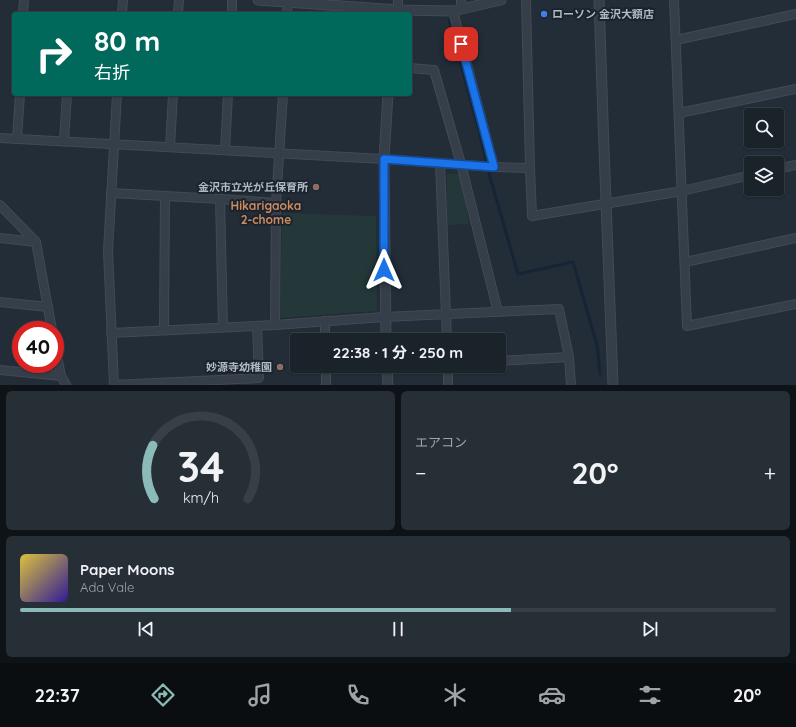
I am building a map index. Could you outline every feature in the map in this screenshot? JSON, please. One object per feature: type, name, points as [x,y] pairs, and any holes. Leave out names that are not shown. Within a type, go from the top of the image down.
[{"type":"street","points":[[23,12],[24,0]]},
{"type":"street","points":[[122,12],[123,0]]},
{"type":"street","points":[[178,12],[179,0]]},
{"type":"street","points":[[232,0],[232,12]]},
{"type":"street","points":[[258,0],[288,1],[394,11],[458,7],[501,0]]},
{"type":"street","points":[[394,11],[398,0]]},
{"type":"street","points":[[526,0],[532,216],[682,191],[744,177]]},
{"type":"street","points":[[599,0],[613,385]]},
{"type":"street","points":[[674,0],[687,326],[796,304]]},
{"type":"street","points":[[287,12],[288,1]]},
{"type":"street","points":[[458,7],[490,166]]},
{"type":"street","points":[[676,40],[796,14]]},
{"type":"street","points":[[412,68],[434,70],[461,164],[498,312]]},
{"type":"street","points":[[679,113],[796,89]]},
{"type":"street","points":[[18,139],[20,96]]},
{"type":"street","points":[[64,141],[67,96]]},
{"type":"street","points":[[117,96],[108,251],[114,385],[259,378],[257,326]]},
{"type":"street","points":[[170,147],[173,96]]},
{"type":"street","points":[[225,150],[228,96]]},
{"type":"street","points":[[275,325],[276,203],[283,96]]},
{"type":"street","points":[[385,333],[384,317],[384,159],[388,96]]},
{"type":"street","points":[[0,138],[530,168]]},
{"type":"street","points":[[440,163],[447,333]]},
{"type":"street","points":[[784,168],[796,165]]},
{"type":"street","points":[[111,193],[276,203]]},
{"type":"street","points":[[164,330],[165,196]]},
{"type":"street","points":[[220,200],[223,327]]},
{"type":"street","points":[[0,205],[36,242],[50,321]]},
{"type":"street","points":[[0,238],[36,242]]},
{"type":"street","points":[[685,262],[796,238]]},
{"type":"street","points":[[0,302],[48,307]]},
{"type":"street","points":[[111,333],[275,325],[384,317],[559,309],[569,357],[571,385]]},
{"type":"street","points":[[325,322],[325,333]]},
{"type":"street","points":[[506,361],[569,357]]},
{"type":"street","points":[[0,370],[61,376]]},
{"type":"street","points":[[60,373],[66,385]]},
{"type":"street","points":[[326,373],[326,385]]},
{"type":"street","points":[[387,373],[388,385]]},
{"type":"street","points":[[448,373],[448,385]]},
{"type":"green space","points":[[447,174],[461,174],[469,224],[447,225]]},
{"type":"green space","points":[[282,213],[376,216],[377,311],[280,318]]},
{"type":"waterway","points":[[449,20],[490,177],[518,274],[573,262],[597,345],[600,374]]},
{"type":"place","name":"ローソン 金沢大額店","points":[[544,14]]},
{"type":"place","name":"金沢市立光が丘保育所","points":[[316,187]]},
{"type":"place","name":"妙源寺幼稚園","points":[[280,367]]},
{"type":"district","name":"Hikarigaoka 2-chome","points":[[266,213]]},
{"type":"route","points":[[384,270],[384,159],[494,167],[461,44]]}]
